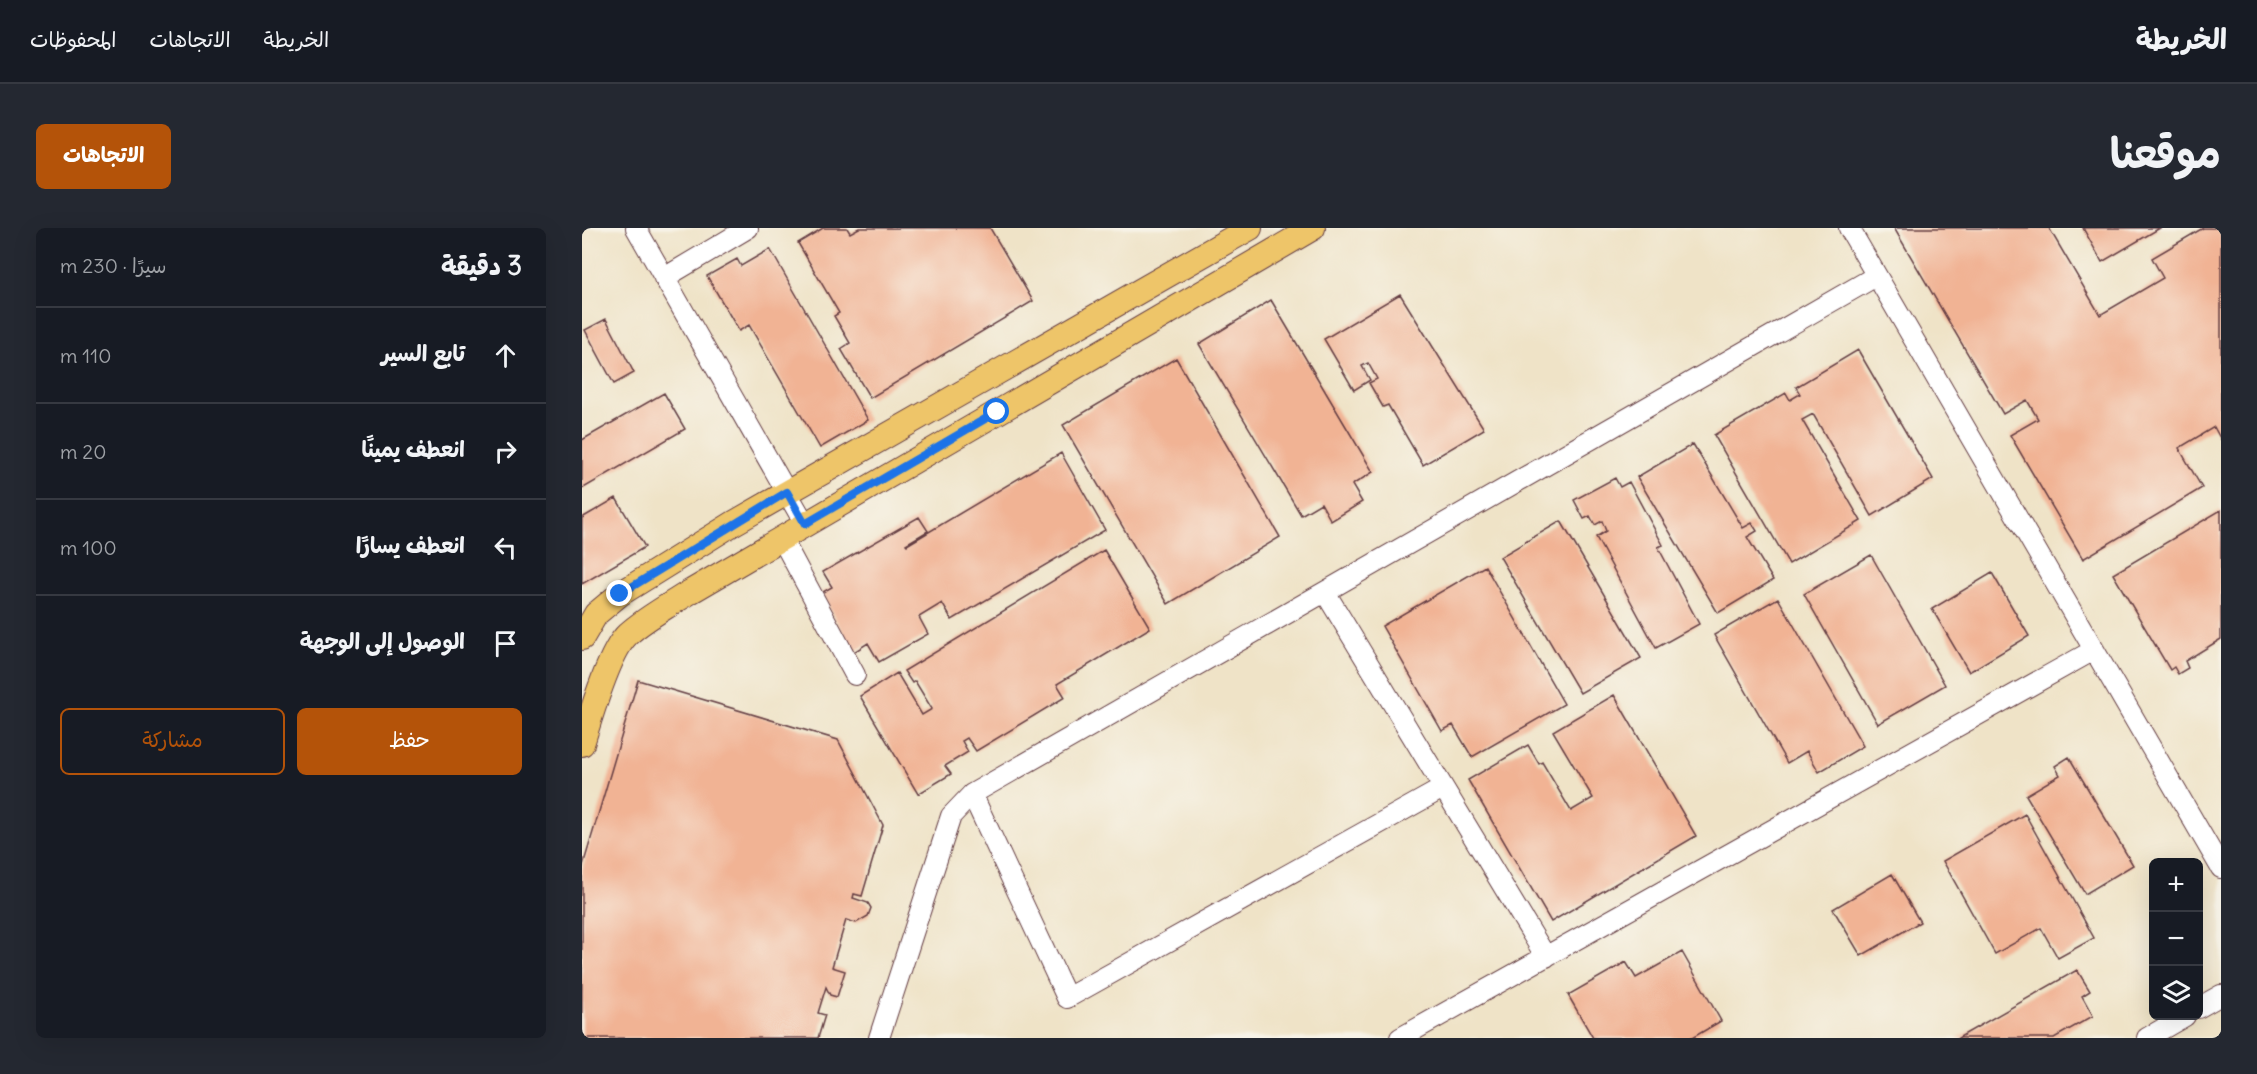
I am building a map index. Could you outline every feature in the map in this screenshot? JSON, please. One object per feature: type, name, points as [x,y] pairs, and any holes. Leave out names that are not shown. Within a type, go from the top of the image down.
[{"type":"main road","points":[[582,638],[596,614],[620,594],[787,492],[1250,228]]},
{"type":"main road","points":[[582,744],[592,710],[612,662],[627,634],[690,592],[1313,228]]},
{"type":"street","points":[[636,228],[805,524]]},
{"type":"street","points":[[663,278],[748,228]]},
{"type":"street","points":[[1849,228],[2221,868]]},
{"type":"street","points":[[879,1038],[951,816],[972,794],[1876,276]]},
{"type":"street","points":[[782,538],[855,675]]},
{"type":"street","points":[[1325,592],[1546,957]]},
{"type":"street","points":[[1400,1038],[2094,650]]},
{"type":"street","points":[[972,794],[1067,998],[1443,788]]},
{"type":"street","points":[[2203,1006],[2221,995]]},
{"type":"street","points":[[2147,1038],[2178,1020]]},
{"type":"building","points":[[823,228],[847,228],[850,233],[859,228],[990,228],[1033,301],[870,398],[841,349],[850,343],[834,316],[839,313],[798,243]]},
{"type":"building","points":[[1894,228],[2049,228],[2100,315],[2163,278],[2152,258],[2203,228],[2221,228],[2221,440],[2214,427],[2179,448],[2202,488],[2083,559],[2010,435],[2038,419],[2027,400],[2003,414]]},
{"type":"building","points":[[2083,228],[2160,228],[2102,262]]},
{"type":"building","points":[[770,249],[868,420],[820,448],[749,325],[739,331],[707,276],[737,259],[741,266]]},
{"type":"building","points":[[1400,294],[1484,429],[1423,465],[1388,405],[1383,407],[1369,383],[1377,379],[1368,363],[1362,366],[1370,380],[1354,390],[1324,339]]},
{"type":"building","points":[[1271,300],[1373,472],[1352,485],[1362,502],[1331,521],[1321,503],[1301,515],[1199,344]]},
{"type":"building","points":[[606,319],[634,373],[614,384],[585,330]]},
{"type":"building","points":[[1858,350],[1933,479],[1872,516],[1813,414],[1802,420],[1861,521],[1789,564],[1714,435],[1786,393],[1790,400],[1800,394],[1796,387]]},
{"type":"building","points":[[1176,358],[1280,537],[1168,604],[1063,425]]},
{"type":"building","points":[[664,393],[685,429],[582,489],[582,440]]},
{"type":"building","points":[[1693,444],[1743,528],[1752,523],[1757,531],[1747,537],[1773,580],[1718,613],[1637,477]]},
{"type":"building","points":[[1061,453],[1105,530],[952,620],[942,603],[919,617],[928,634],[879,662],[868,643],[854,652],[821,593],[832,587],[823,572],[919,517],[928,531],[907,545]]},
{"type":"building","points":[[1615,478],[1620,487],[1629,482],[1663,545],[1658,547],[1699,624],[1656,648],[1596,537],[1606,531],[1602,521],[1595,525],[1590,516],[1584,519],[1574,500]]},
{"type":"building","points":[[616,498],[645,547],[582,584],[582,518]]},
{"type":"building","points":[[2221,510],[2221,639],[2185,661],[2188,668],[2178,674],[2174,667],[2170,670],[2113,574]]},
{"type":"building","points":[[1561,521],[1641,658],[1580,693],[1500,557]]},
{"type":"building","points":[[1104,550],[1150,628],[1057,684],[1065,697],[976,751],[967,738],[962,741],[968,752],[945,766],[951,774],[918,794],[860,696],[897,673],[922,715],[932,709],[915,681],[912,683],[904,671]]},
{"type":"building","points":[[1871,555],[1945,685],[1878,724],[1804,594]]},
{"type":"building","points":[[1485,566],[1564,704],[1472,757],[1453,725],[1442,731],[1382,626]]},
{"type":"building","points":[[1992,573],[2029,636],[1969,672],[1932,609]]},
{"type":"building","points":[[1778,598],[1863,746],[1819,772],[1807,751],[1787,763],[1714,635]]},
{"type":"building","points":[[638,680],[838,740],[883,825],[862,896],[854,894],[853,898],[868,903],[871,908],[868,916],[856,923],[846,920],[832,967],[845,971],[837,997],[830,995],[826,987],[818,1013],[825,1015],[818,1038],[582,1038],[582,869]]},
{"type":"building","points":[[1614,695],[1696,836],[1551,922],[1468,780],[1528,745],[1539,764],[1542,762],[1571,811],[1593,798],[1553,731]]},
{"type":"building","points":[[2069,757],[2133,865],[2085,894],[2026,795],[2060,775],[2055,766]]},
{"type":"building","points":[[2025,814],[2094,938],[2058,958],[2041,928],[1995,954],[1943,861]]},
{"type":"building","points":[[1892,874],[1920,922],[1861,956],[1833,909]]},
{"type":"building","points":[[1682,952],[1721,1021],[1692,1038],[1593,1038],[1568,995],[1626,962],[1636,978]]},
{"type":"building","points":[[2077,970],[2090,991],[2082,996],[2093,1016],[2054,1038],[1958,1038]]},
{"type":"route","points":[[620,594],[787,492],[805,524],[997,412]]}]
